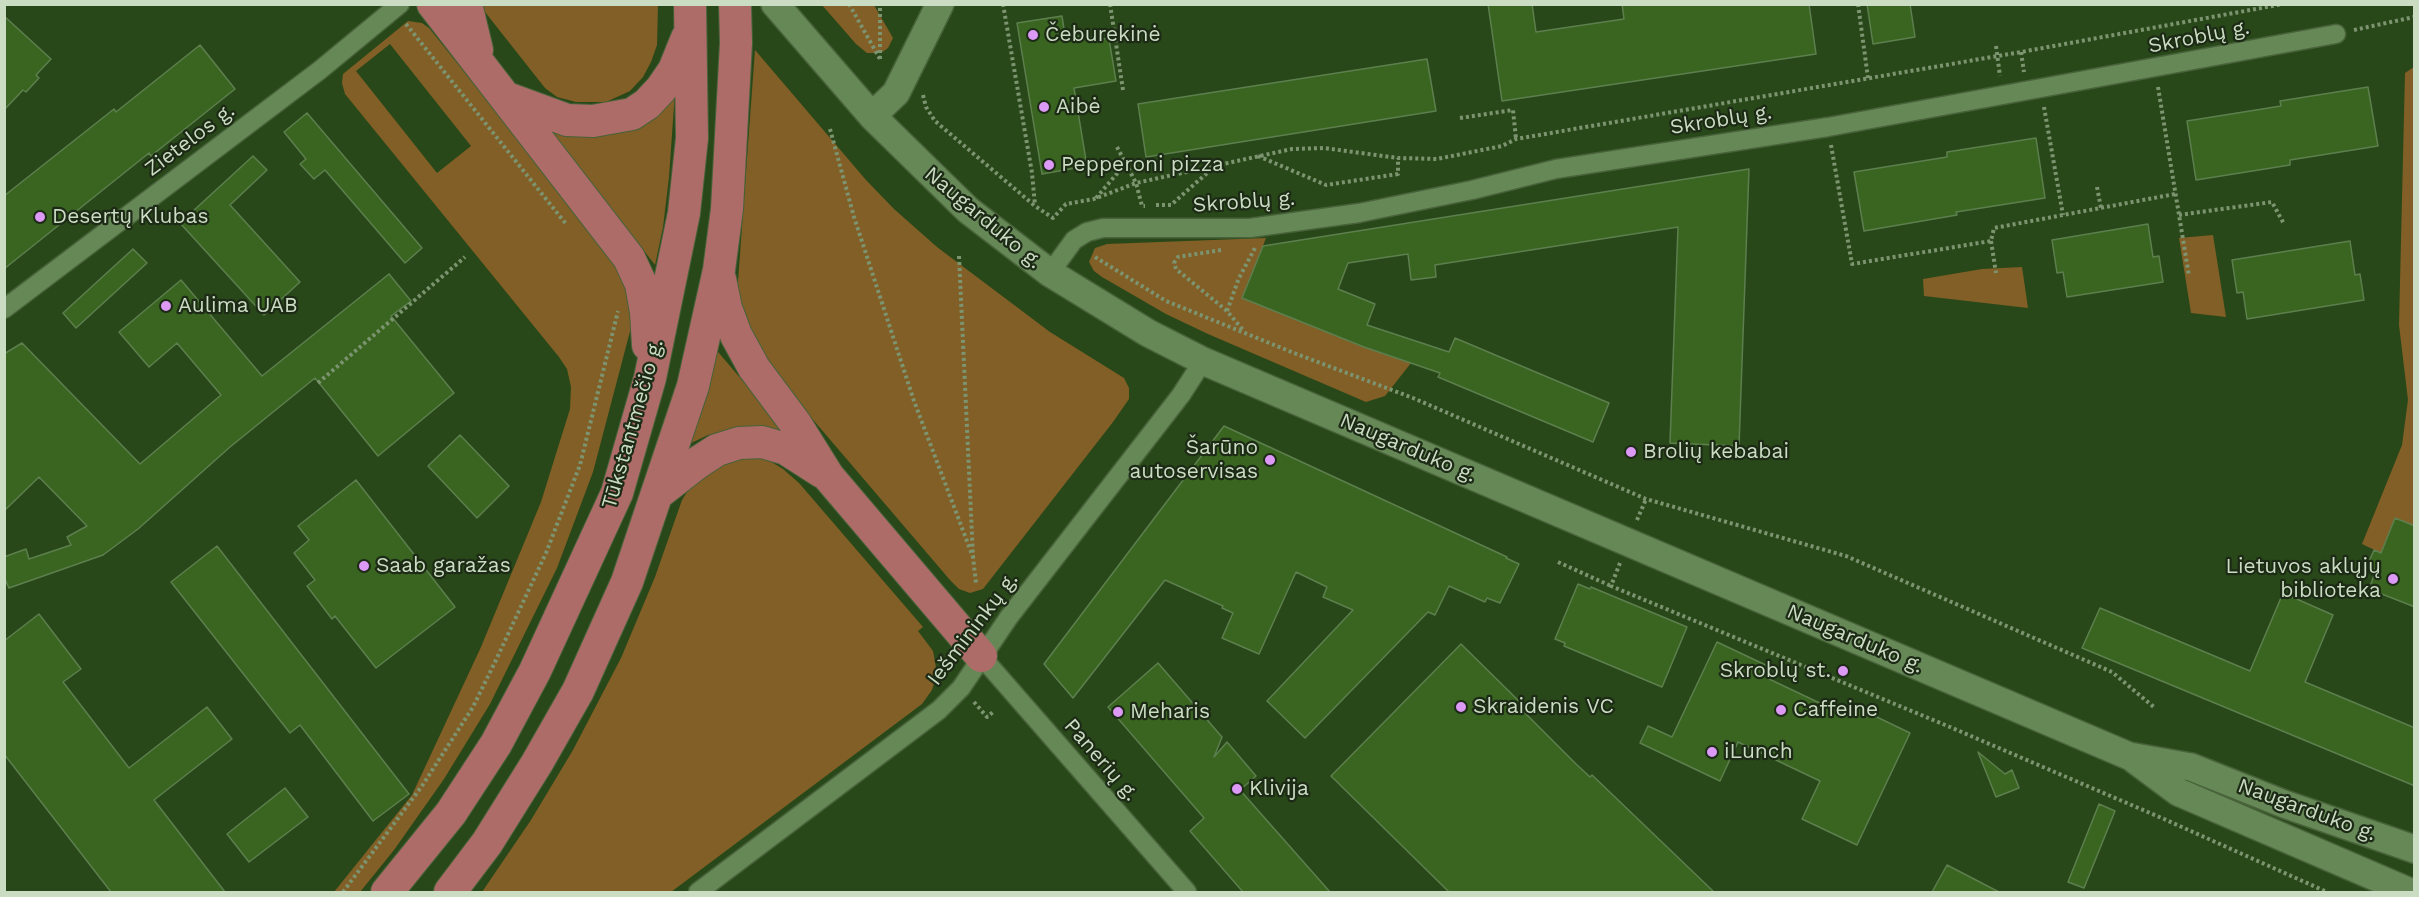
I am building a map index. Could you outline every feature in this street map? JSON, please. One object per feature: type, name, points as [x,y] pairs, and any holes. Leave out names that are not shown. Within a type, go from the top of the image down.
[{"type":"highway","points":[[433,4],[629,258],[641,284],[646,312],[650,378]]},
{"type":"highway","points":[[465,4],[481,65]]},
{"type":"highway","name":"Tūkstantmečio g.","points":[[450,892],[487,843],[537,763],[578,691],[627,582],[693,387],[718,270],[727,209],[736,43],[735,4]]},
{"type":"highway","points":[[506,97],[567,120],[593,122],[612,120],[632,114],[647,104],[674,70],[691,15]]},
{"type":"highway","name":"Tūkstantmečio g.","points":[[387,892],[451,813],[496,744],[535,671],[617,493],[650,378],[684,213],[692,138],[691,15]]},
{"type":"highway","points":[[718,270],[726,308],[736,335],[754,368],[795,423],[828,476],[981,656]]},
{"type":"highway","points":[[657,494],[717,450],[739,443],[762,442],[786,449],[828,476]]},
{"type":"main road","name":"Naugarduko g.","points":[[775,4],[872,116],[968,210],[1050,273],[1140,329],[1203,361],[2129,756],[2191,767],[2284,804],[2415,849]]},
{"type":"main road","points":[[872,116],[896,93],[940,4]]},
{"type":"main road","name":"Naugarduko g.","points":[[2129,756],[2178,792],[2410,892]]},
{"type":"street","name":"Zietelos g.","points":[[4,309],[320,70],[397,7]]},
{"type":"street","name":"Skroblų g.","points":[[1050,273],[1074,240],[1088,232],[1103,228],[1227,229],[1271,226],[1359,213],[1472,190],[1556,169],[1828,127],[2155,69],[2336,34]]},
{"type":"street","name":"Iešmininkų g.","points":[[698,892],[939,710],[961,688],[1009,617],[1181,395],[1203,361]]},
{"type":"street","name":"Panerių g.","points":[[981,656],[1187,892]]},
{"type":"path","points":[[849,4],[880,59],[880,4]]},
{"type":"path","points":[[1003,4],[1032,173],[1035,206]]},
{"type":"path","points":[[1110,4],[1123,90]]},
{"type":"path","points":[[1858,4],[1868,78]]},
{"type":"path","points":[[927,89],[923,95],[926,107],[935,121],[1035,206],[1053,218],[1066,204],[1094,199],[1136,183],[1292,149],[1324,148],[1398,158],[1437,159],[1502,146],[1516,139],[2283,4]]},
{"type":"path","points":[[397,7],[571,231]]},
{"type":"path","points":[[2336,34],[2415,17]]},
{"type":"path","points":[[1996,46],[2003,95]]},
{"type":"path","points":[[2155,69],[2189,276]]},
{"type":"path","points":[[2041,88],[2063,215]]},
{"type":"path","points":[[1460,118],[1513,110],[1516,139]]},
{"type":"path","points":[[1828,127],[1852,264],[1991,241]]},
{"type":"path","points":[[830,129],[854,217],[914,401],[973,557]]},
{"type":"path","points":[[1117,147],[1127,162],[1136,183],[1142,206],[1171,205],[1217,164]]},
{"type":"path","points":[[1258,155],[1326,185],[1398,174],[1398,158]]},
{"type":"path","points":[[1094,199],[1127,162]]},
{"type":"path","points":[[2097,188],[2101,208]]},
{"type":"path","points":[[1996,273],[1991,241],[1994,228],[2175,194]]},
{"type":"path","points":[[2179,215],[2272,202],[2284,224]]},
{"type":"path","points":[[1227,311],[1239,278],[1257,244],[1246,246]]},
{"type":"path","points":[[1223,250],[1178,257],[1174,263],[1176,269],[1227,311],[1245,332]]},
{"type":"path","points":[[959,256],[976,584]]},
{"type":"path","points":[[1095,257],[1166,300],[1413,398],[1646,499],[1846,556],[2112,672],[2155,708]]},
{"type":"path","points":[[318,383],[465,258]]},
{"type":"path","points":[[343,892],[422,786],[473,707],[506,639],[546,553],[580,465],[619,305]]},
{"type":"path","points":[[1558,562],[1611,586]]},
{"type":"path","points":[[1696,620],[2164,819],[2327,892]]},
{"type":"path","points":[[972,700],[987,717],[993,712]]},
{"type":"shaded area","points":[[483,5],[658,5],[657,45],[643,77],[630,91],[606,102],[576,102],[557,97],[545,88],[485,12]]},
{"type":"shaded area","points":[[822,5],[874,5],[893,38],[888,48],[881,53],[867,53],[856,44]]},
{"type":"shaded area","points":[[408,21],[422,23],[429,28],[614,259],[627,280],[633,320],[593,472],[557,568],[490,704],[444,779],[394,850],[360,892],[334,892],[412,795],[481,647],[541,502],[570,409],[571,387],[567,369],[559,357],[345,94],[342,83],[343,74]],"holes":[[[390,44],[471,146],[437,173],[356,71]]]},
{"type":"shaded area","points":[[755,50],[866,180],[894,209],[937,247],[1050,332],[1124,378],[1129,388],[1129,399],[1113,422],[983,589],[970,593],[959,589],[950,580],[762,360],[737,295]]},
{"type":"shaded area","points":[[2414,67],[2414,526],[2395,518],[2381,553],[2362,544],[2402,445],[2408,400],[2399,325],[2405,73]]},
{"type":"shaded area","points":[[675,91],[669,177],[663,227],[655,265],[547,126]]},
{"type":"shaded area","points":[[2213,235],[2226,317],[2191,313],[2179,238]]},
{"type":"shaded area","points":[[1266,238],[1243,298],[1359,345],[1411,363],[1385,396],[1366,402],[1208,334],[1166,314],[1102,277],[1094,271],[1089,262],[1095,248],[1107,244]]},
{"type":"shaded area","points":[[2022,267],[2028,308],[1924,296],[1923,279],[1982,269]]},
{"type":"shaded area","points":[[713,346],[793,440],[729,431],[708,435],[687,445]]},
{"type":"shaded area","points":[[753,457],[768,460],[799,483],[923,627],[918,631],[933,651],[937,673],[932,690],[922,704],[671,892],[482,892],[531,820],[573,750],[621,658],[655,577],[682,500],[694,481],[706,470],[737,458]]},
{"type":"building","points":[[1488,4],[1532,4],[1536,32],[1624,19],[1622,4],[1809,4],[1816,54],[1502,101]]},
{"type":"building","points":[[1867,4],[1910,4],[1915,37],[1873,44]]},
{"type":"building","points":[[4,16],[51,59],[36,75],[39,78],[26,92],[23,90],[4,110]]},
{"type":"building","points":[[1062,16],[1065,35],[1109,39],[1116,81],[1074,88],[1087,166],[1042,174],[1017,23]]},
{"type":"building","points":[[200,45],[235,89],[151,156],[149,153],[4,269],[4,196],[114,109],[116,112]]},
{"type":"building","points":[[1427,59],[1436,111],[1146,157],[1138,104]]},
{"type":"building","points":[[2368,87],[2378,146],[2290,160],[2290,165],[2196,180],[2187,121],[2281,106],[2280,101]]},
{"type":"building","points":[[307,113],[422,248],[405,263],[325,170],[314,179],[300,164],[306,159],[284,132]]},
{"type":"building","points":[[2036,138],[2045,198],[1956,212],[1957,215],[1864,231],[1854,172],[1947,157],[1947,152]]},
{"type":"building","points":[[253,156],[267,170],[230,205],[300,282],[264,315],[180,223]]},
{"type":"building","points":[[1749,169],[1739,446],[1670,443],[1678,227],[1435,265],[1436,277],[1411,280],[1408,254],[1348,263],[1338,289],[1375,304],[1367,325],[1449,352],[1455,338],[1609,403],[1593,442],[1438,377],[1440,373],[1364,347],[1242,298],[1263,246]]},
{"type":"building","points":[[2148,224],[2153,257],[2159,256],[2163,282],[2067,297],[2063,272],[2057,273],[2052,240]]},
{"type":"building","points":[[2350,241],[2355,275],[2360,274],[2364,300],[2247,319],[2243,292],[2237,293],[2232,260]]},
{"type":"building","points":[[133,249],[147,263],[76,328],[63,313]]},
{"type":"building","points":[[389,274],[411,301],[391,316],[454,393],[378,456],[315,378],[230,447],[138,529],[103,555],[9,588],[4,577],[4,557],[26,549],[29,559],[71,545],[67,537],[87,526],[39,477],[4,511],[4,354],[22,343],[140,464],[221,395],[177,343],[149,367],[119,332],[181,280],[262,376]]},
{"type":"building","points":[[1224,426],[1519,564],[1500,603],[1487,598],[1485,602],[1449,586],[1435,615],[1428,612],[1305,738],[1267,701],[1353,610],[1323,597],[1327,587],[1296,572],[1259,654],[1222,638],[1233,613],[1222,608],[1223,606],[1165,580],[1073,698],[1044,664]]},
{"type":"building","points":[[460,435],[509,486],[477,518],[428,466]]},
{"type":"building","name":"Saab garažas","points":[[356,480],[455,607],[376,668],[335,616],[332,619],[307,586],[315,580],[294,553],[309,540],[298,526]]},
{"type":"building","name":"Lietuvos aklųjų biblioteka","points":[[2395,518],[2415,526],[2415,607],[2369,589],[2376,570],[2367,566],[2374,550],[2381,553]]},
{"type":"building","points":[[217,546],[409,794],[373,821],[300,725],[290,733],[171,582]]},
{"type":"building","points":[[1578,584],[1590,589],[1591,587],[1687,627],[1662,687],[1564,646],[1565,643],[1555,639]]},
{"type":"building","points":[[2283,593],[2333,615],[2305,682],[2415,728],[2415,786],[2082,648],[2100,608],[2250,671]]},
{"type":"building","points":[[39,614],[81,669],[63,682],[129,768],[207,707],[232,739],[154,800],[225,892],[111,892],[4,754],[4,641]]},
{"type":"building","points":[[1717,642],[1772,668],[1767,678],[1849,717],[1854,706],[1910,733],[1857,845],[1802,819],[1820,781],[1738,742],[1720,781],[1640,743],[1648,726],[1672,737]]},
{"type":"building","points":[[1461,644],[1525,707],[1522,710],[1576,764],[1590,777],[1592,775],[1714,892],[1449,892],[1331,776]]},
{"type":"building","points":[[1158,663],[1222,737],[1214,757],[1227,742],[1256,776],[1240,790],[1330,892],[1243,892],[1190,831],[1204,818],[1108,707]]},
{"type":"building","points":[[1978,752],[2005,774],[2012,770],[2019,788],[1996,797]]},
{"type":"building","points":[[285,788],[308,817],[249,862],[227,834]]},
{"type":"building","points":[[2099,804],[2115,811],[2084,888],[2068,882]]},
{"type":"building","points":[[1947,865],[1999,892],[1932,892]]},
{"type":"place","name":"Čeburekinė","points":[[1033,35]]},
{"type":"place","name":"Aibė","points":[[1044,107]]},
{"type":"place","name":"Pepperoni pizza","points":[[1049,165]]},
{"type":"place","name":"Desertų Klubas","points":[[40,217]]},
{"type":"place","name":"Aulima UAB","points":[[166,306]]},
{"type":"place","name":"Brolių kebabai","points":[[1631,452]]},
{"type":"place","name":"Šarūno autoservisas","points":[[1270,460]]},
{"type":"place","name":"Saab garažas","points":[[364,566]]},
{"type":"place","name":"Lietuvos aklųjų biblioteka","points":[[2393,579]]},
{"type":"place","name":"Skroblų st.","points":[[1843,671]]},
{"type":"place","name":"Skraidenis VC","points":[[1461,707]]},
{"type":"place","name":"Caffeine","points":[[1781,710]]},
{"type":"place","name":"Meharis","points":[[1118,712]]},
{"type":"place","name":"iLunch","points":[[1712,752]]},
{"type":"place","name":"Klivija","points":[[1237,789]]}]
